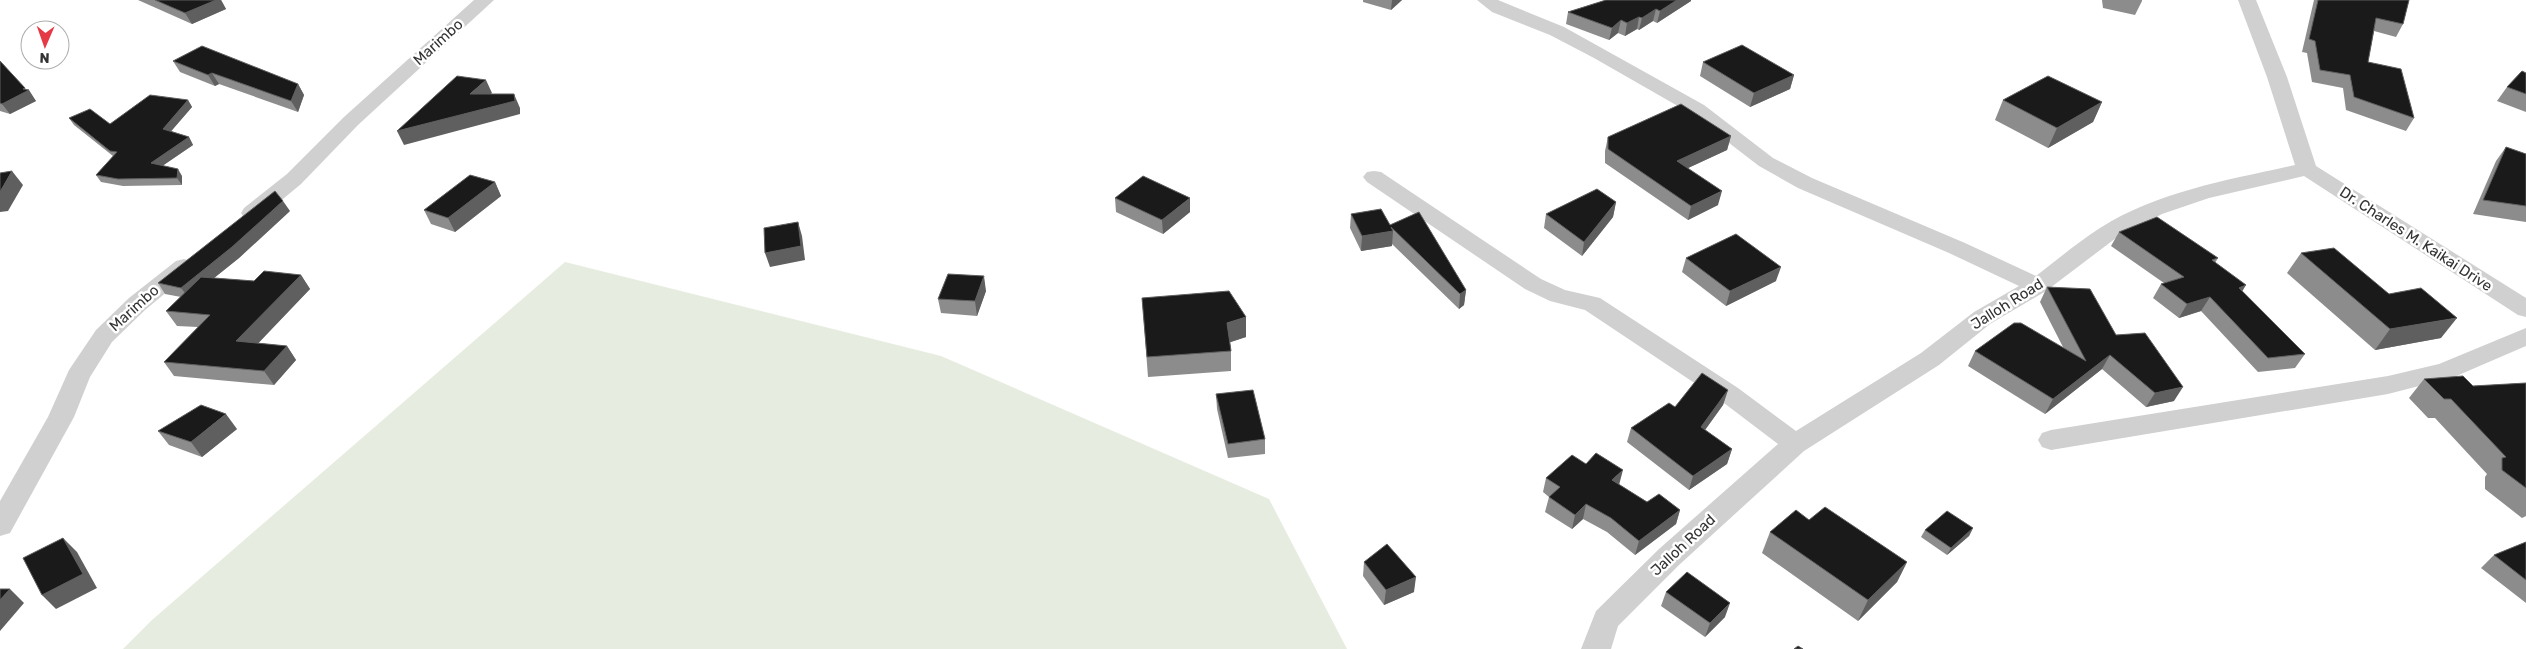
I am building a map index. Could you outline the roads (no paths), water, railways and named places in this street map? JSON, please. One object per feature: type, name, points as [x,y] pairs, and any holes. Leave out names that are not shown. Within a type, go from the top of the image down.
[{"type":"street","name":"Marimbo","points":[[237,225],[294,179],[351,121],[485,0]]},
{"type":"street","points":[[1486,0],[1498,8],[1558,31],[1601,54],[1696,109],[1766,162],[1805,183],[1957,248],[2038,286]]},
{"type":"street","points":[[2247,0],[2277,76],[2307,169]]},
{"type":"street","name":"Jalloh Road","points":[[1596,649],[1606,620],[1669,557],[1795,444],[1930,359],[1982,318],[2038,286],[2108,233],[2154,209],[2203,193],[2307,169]]},
{"type":"street","name":"Dr. Charles M. Kaikai Drive","points":[[2307,169],[2526,309]]},
{"type":"street","points":[[1374,177],[1533,284],[1558,296],[1592,304],[1729,394],[1795,444]]},
{"type":"street","name":"Marimbo","points":[[0,525],[61,417],[78,376],[104,336],[137,304],[198,254]]},
{"type":"street","points":[[2052,440],[2388,385],[2445,371],[2526,336]]}]
